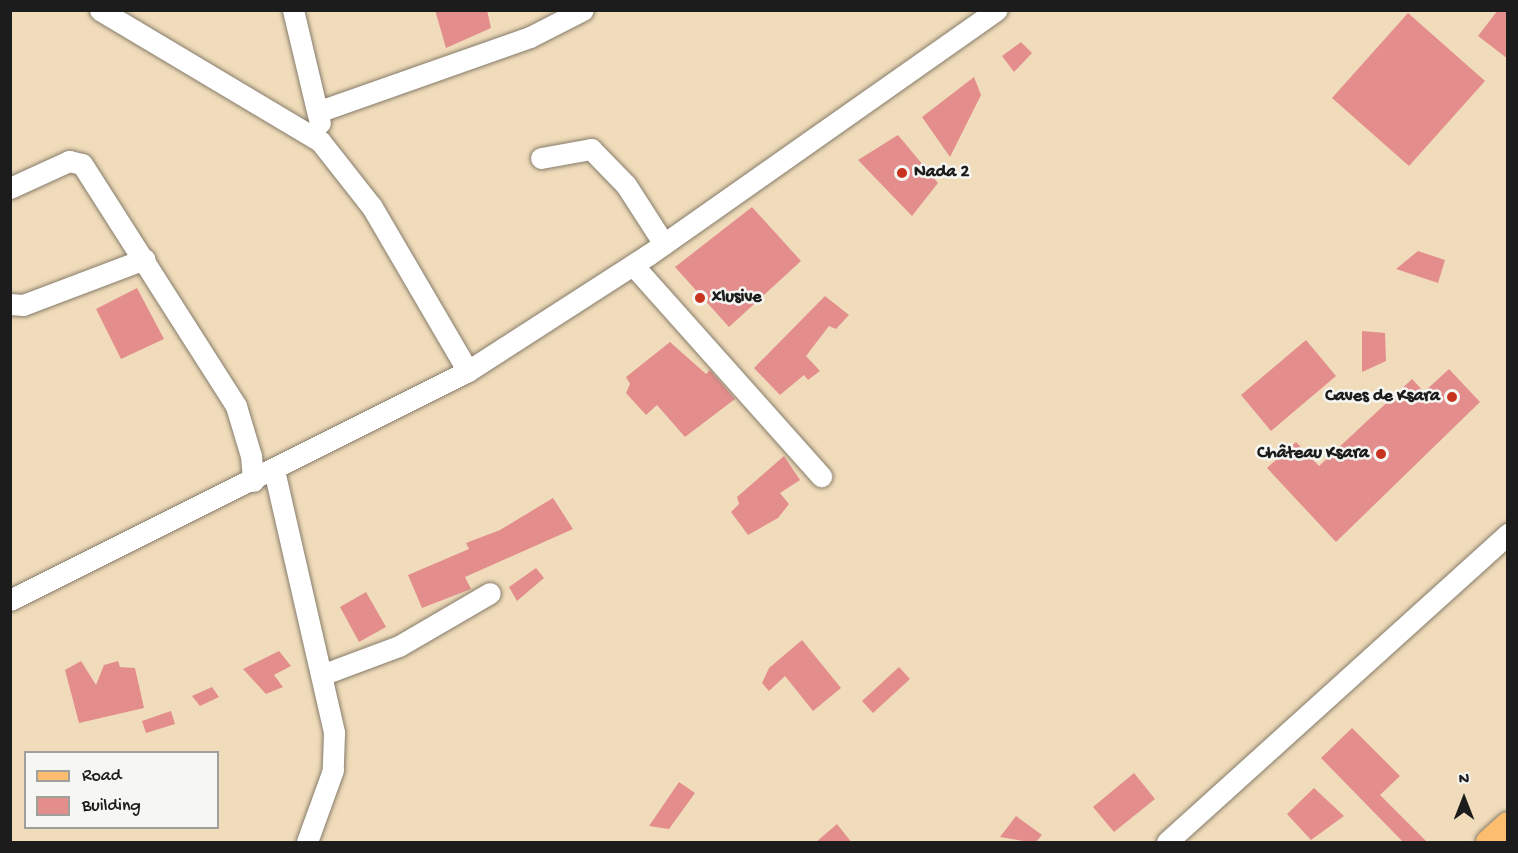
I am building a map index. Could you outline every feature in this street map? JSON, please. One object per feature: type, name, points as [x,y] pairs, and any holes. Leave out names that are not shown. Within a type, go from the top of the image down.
[{"type":"main road","points":[[1489,843],[1508,825]]},
{"type":"street","points":[[100,10],[320,141],[372,207],[468,371]]},
{"type":"street","points":[[293,10],[320,111],[320,141]]},
{"type":"street","points":[[320,111],[530,37],[582,10]]},
{"type":"street","points":[[10,600],[253,481],[468,371],[664,244],[998,10]]},
{"type":"street","points":[[541,158],[591,148],[626,184],[664,244]]},
{"type":"street","points":[[10,188],[69,160],[82,164],[145,259],[236,406],[251,456],[253,481]]},
{"type":"street","points":[[10,304],[23,305],[145,259]]},
{"type":"street","points":[[633,265],[821,476]]},
{"type":"street","points":[[274,470],[324,674],[333,770],[308,843]]},
{"type":"street","points":[[1167,843],[1367,656],[1508,534]]},
{"type":"street","points":[[324,674],[399,646],[490,593]]},
{"type":"building","points":[[435,10],[487,10],[491,28],[446,48]]},
{"type":"building","points":[[1498,10],[1508,10],[1508,59],[1478,36]]},
{"type":"building","points":[[1408,13],[1485,81],[1409,166],[1332,98]]},
{"type":"building","points":[[1021,42],[1032,53],[1014,72],[1002,56]]},
{"type":"building","points":[[974,77],[981,95],[950,157],[922,117]]},
{"type":"building","name":"Nada 2","points":[[898,135],[938,183],[912,216],[858,160]]},
{"type":"building","points":[[752,207],[801,261],[729,327],[675,267]]},
{"type":"building","points":[[1418,251],[1445,260],[1438,283],[1396,269]]},
{"type":"building","points":[[137,288],[164,339],[121,359],[96,309]]},
{"type":"building","points":[[825,296],[849,315],[836,329],[829,326],[806,356],[820,371],[808,380],[804,375],[780,395],[754,368]]},
{"type":"building","points":[[1362,331],[1385,333],[1386,361],[1362,372]]},
{"type":"building","points":[[1306,340],[1336,376],[1271,431],[1241,395]]},
{"type":"building","points":[[670,342],[706,374],[710,370],[735,399],[685,437],[657,405],[646,415],[626,393],[630,384],[626,377]]},
{"type":"building","name":"Château Ksara","points":[[1449,369],[1480,402],[1336,542],[1267,468],[1296,442],[1319,466],[1412,379],[1424,392]]},
{"type":"building","points":[[784,456],[800,480],[780,493],[789,504],[778,518],[748,535],[731,512],[739,504],[737,497]]},
{"type":"building","points":[[553,498],[573,529],[465,577],[471,589],[422,608],[408,575],[469,549],[466,543],[500,530]]},
{"type":"building","points":[[536,568],[544,578],[517,601],[509,587]]},
{"type":"building","points":[[366,592],[386,627],[359,642],[340,607]]},
{"type":"building","points":[[802,640],[841,688],[813,711],[785,676],[769,691],[762,683],[769,668]]},
{"type":"building","points":[[279,651],[291,666],[274,675],[283,687],[266,694],[243,669]]},
{"type":"building","points":[[81,661],[96,685],[104,665],[118,661],[120,667],[135,668],[144,708],[79,723],[65,670]]},
{"type":"building","points":[[899,667],[910,679],[873,713],[862,701]]},
{"type":"building","points":[[212,687],[219,697],[200,706],[192,696]]},
{"type":"building","points":[[171,711],[175,724],[146,733],[142,721]]},
{"type":"building","points":[[1352,728],[1400,776],[1380,795],[1428,843],[1404,843],[1321,758]]},
{"type":"building","points":[[1134,773],[1155,799],[1114,832],[1093,807]]},
{"type":"building","points":[[679,782],[695,793],[669,829],[649,826]]},
{"type":"building","points":[[1314,788],[1344,816],[1311,840],[1287,814]]},
{"type":"building","points":[[1016,816],[1042,835],[1035,843],[1000,837]]},
{"type":"building","points":[[837,824],[852,843],[815,843]]},
{"type":"place","name":"Nada 2","points":[[902,173]]},
{"type":"place","name":"xlusive","points":[[700,298]]},
{"type":"place","name":"Caves de Ksara","points":[[1452,397]]},
{"type":"place","name":"Château Ksara","points":[[1381,454]]}]
